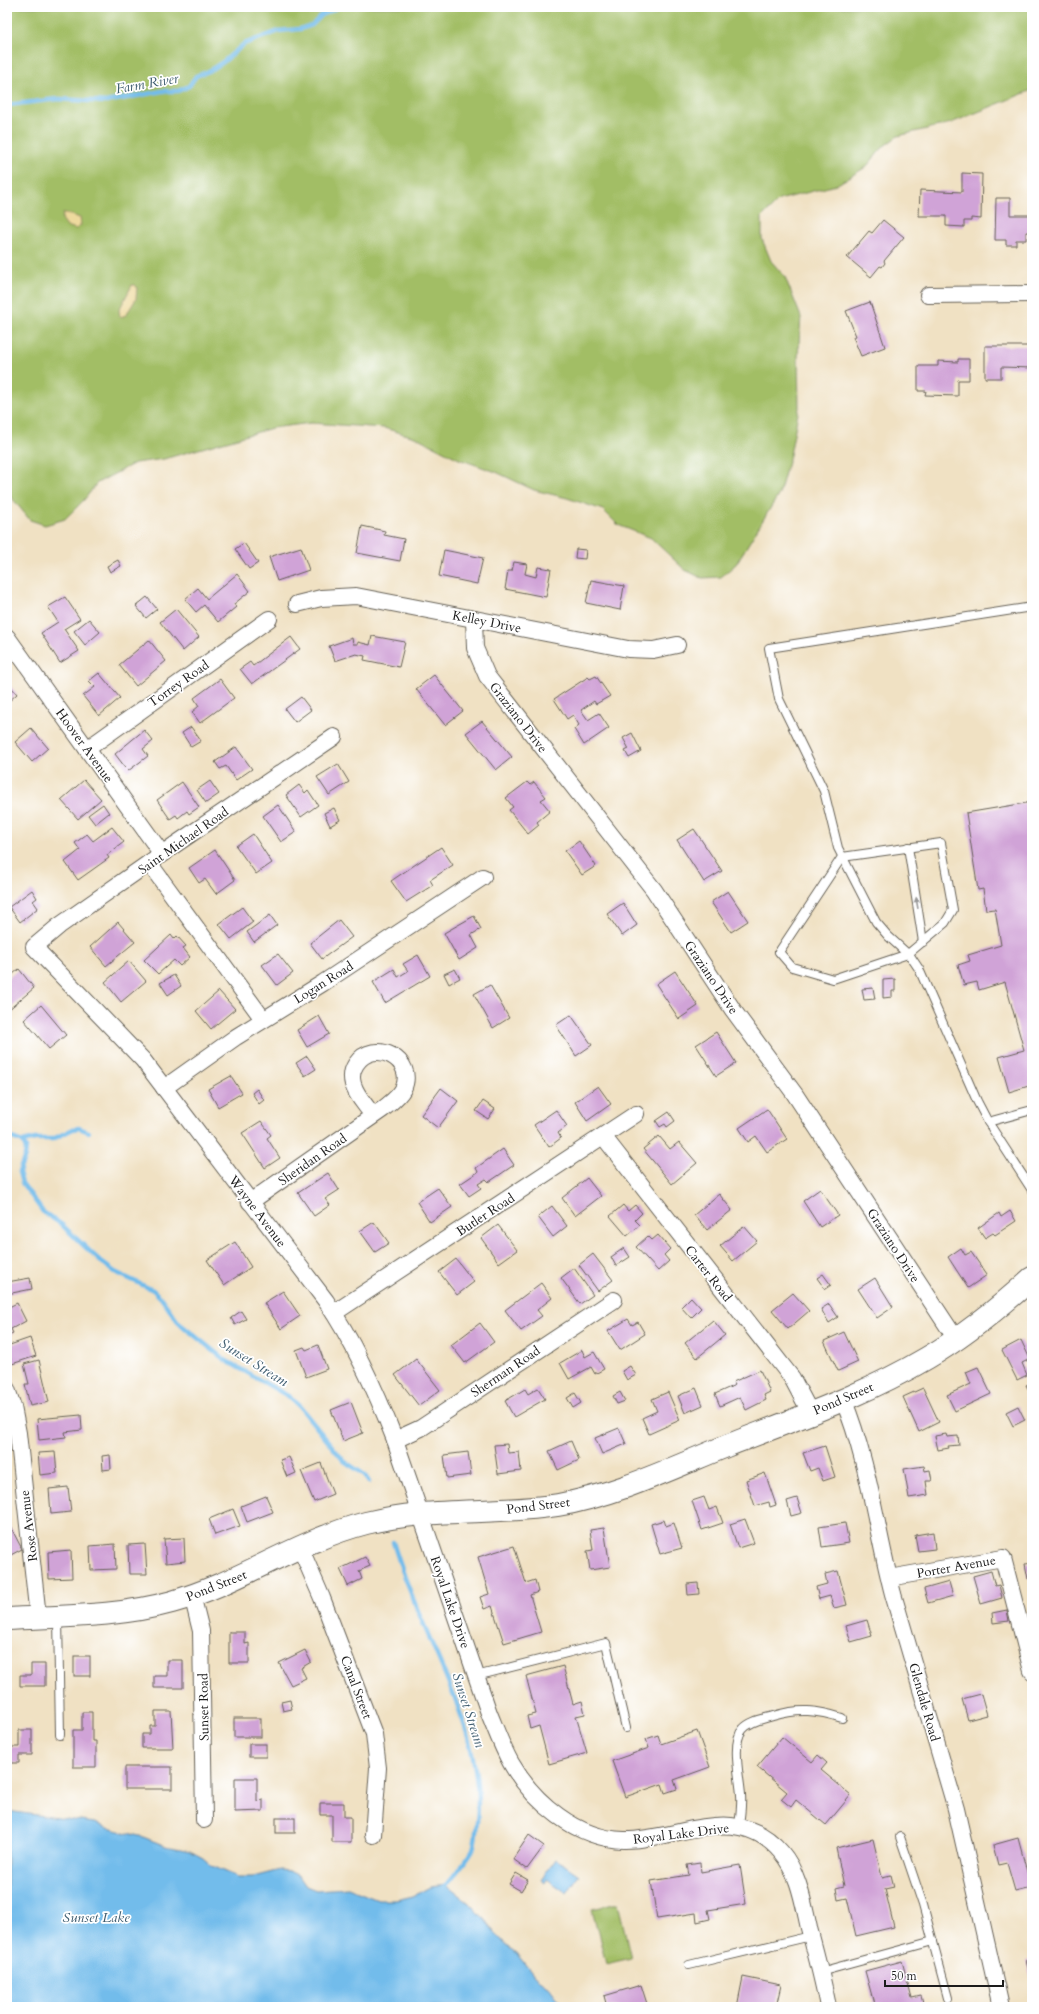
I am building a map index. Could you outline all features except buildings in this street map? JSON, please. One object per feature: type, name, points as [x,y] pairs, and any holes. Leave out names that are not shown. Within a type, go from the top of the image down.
[{"type":"main road","name":"Pond Street","points":[[7,1619],[131,1610],[172,1602],[234,1579],[300,1547],[364,1524],[421,1514],[539,1507],[592,1497],[642,1480],[843,1399],[910,1368],[956,1339],[985,1318],[1032,1278]]},
{"type":"street","points":[[928,295],[1032,294]]},
{"type":"street","name":"Kelley Drive","points":[[297,604],[321,598],[356,596],[628,649],[652,650],[677,645]]},
{"type":"street","name":"Torrey Road","points":[[87,749],[269,619]]},
{"type":"street","name":"Graziano Drive","points":[[474,619],[475,648],[487,676],[654,890],[733,1010],[794,1093],[956,1339]]},
{"type":"street","name":"Hoover Avenue","points":[[7,637],[162,854]]},
{"type":"street","name":"Saint Michael Road","points":[[34,947],[50,933],[149,863],[334,737]]},
{"type":"street","points":[[149,863],[263,1019]]},
{"type":"street","name":"Logan Road","points":[[164,1088],[263,1019],[323,983],[483,877]]},
{"type":"street","name":"Wayne Avenue","points":[[34,947],[132,1047],[334,1313],[375,1393],[395,1440],[421,1514]]},
{"type":"street","name":"Butler Road","points":[[334,1313],[636,1114]]},
{"type":"street","name":"Sheridan Road","points":[[250,1202],[373,1116]]},
{"type":"street","name":"Carter Road","points":[[603,1136],[792,1378],[810,1412]]},
{"type":"street","name":"Sherman Road","points":[[395,1440],[421,1428],[614,1300]]},
{"type":"street","name":"Rose Avenue","points":[[7,1389],[13,1407],[18,1433],[48,1617]]},
{"type":"street","name":"Glendale Road","points":[[843,1399],[859,1442],[875,1505],[889,1578],[956,1809],[1001,2007]]},
{"type":"street","name":"Royal Lake Drive","points":[[421,1514],[476,1676],[499,1738],[518,1774],[544,1803],[566,1821],[599,1836],[623,1840],[647,1838],[706,1827],[739,1826],[766,1838],[789,1862],[797,1882],[828,2007]]},
{"type":"street","name":"Canal Street","points":[[300,1547],[322,1598],[374,1734],[378,1768],[373,1834]]},
{"type":"street","name":"Porter Avenue","points":[[889,1578],[1003,1558],[1032,1671]]},
{"type":"street","name":"Sunset Road","points":[[192,1595],[201,1631],[204,1820]]},
{"type":"lane","points":[[1032,608],[769,648],[779,699],[824,791],[829,807],[835,841],[842,857],[879,926],[908,954],[919,969],[988,1122],[1032,1190]]},
{"type":"lane","points":[[941,843],[953,910],[945,923],[908,954],[833,979],[792,968],[779,952],[842,857],[908,848],[941,843]]},
{"type":"lane","points":[[908,848],[923,942]]},
{"type":"lane","points":[[988,1122],[1032,1110]]},
{"type":"lane","points":[[48,1617],[60,1735]]},
{"type":"lane","points":[[476,1676],[606,1643],[626,1728]]},
{"type":"lane","points":[[739,1826],[741,1796],[737,1745],[739,1734],[744,1728],[757,1721],[795,1711],[817,1711],[842,1718]]},
{"type":"lane","points":[[900,1837],[934,1941],[948,1998]]},
{"type":"lane","points":[[689,1965],[811,1936]]},
{"type":"lane","points":[[820,1972],[934,1941]]},
{"type":"green space","points":[[7,7],[1032,7],[1032,90],[951,123],[898,136],[884,146],[866,167],[836,185],[779,200],[762,217],[762,239],[771,261],[785,277],[801,317],[798,357],[799,408],[790,455],[779,494],[736,564],[721,577],[702,578],[685,570],[651,538],[618,525],[603,510],[567,498],[534,490],[496,472],[459,459],[418,438],[384,428],[311,423],[272,428],[164,459],[135,463],[97,483],[84,500],[65,519],[45,525],[30,520],[7,492]]},
{"type":"green space","points":[[618,1903],[631,1958],[606,1964],[592,1909]]},
{"type":"sand","points":[[63,213],[80,218],[81,225],[76,229],[67,226],[62,219]]},
{"type":"sand","points":[[132,285],[137,287],[136,299],[126,315],[120,317],[119,310]]},
{"type":"water","name":"Sunset Lake","points":[[7,1811],[95,1823],[143,1837],[166,1846],[190,1851],[203,1858],[212,1866],[238,1877],[253,1877],[280,1870],[289,1871],[299,1876],[306,1886],[316,1890],[348,1888],[378,1900],[396,1900],[413,1896],[430,1887],[446,1885],[473,1906],[505,1944],[517,1954],[535,1977],[549,1987],[558,1999],[561,2007],[7,2007]]},
{"type":"water","points":[[556,1859],[579,1875],[567,1893],[547,1879],[545,1883],[541,1880]]},
{"type":"waterway","name":"Farm River","points":[[7,105],[58,99],[106,102],[162,91],[178,91],[189,86],[196,76],[209,71],[223,62],[244,44],[279,31],[300,29],[312,25],[322,15],[338,7]]},
{"type":"waterway","points":[[23,1142],[35,1139],[53,1139],[73,1129],[79,1128],[89,1132]]},
{"type":"waterway","name":"Sunset Stream","points":[[7,1136],[23,1142],[26,1149],[19,1172],[22,1183],[43,1212],[61,1224],[100,1261],[115,1272],[153,1290],[161,1298],[179,1323],[225,1360],[288,1396],[300,1407],[344,1461],[365,1475],[369,1482]]},
{"type":"waterway","name":"Sunset Stream","points":[[393,1542],[413,1598],[464,1723],[476,1772],[478,1797],[474,1846],[468,1857],[446,1885]]}]
